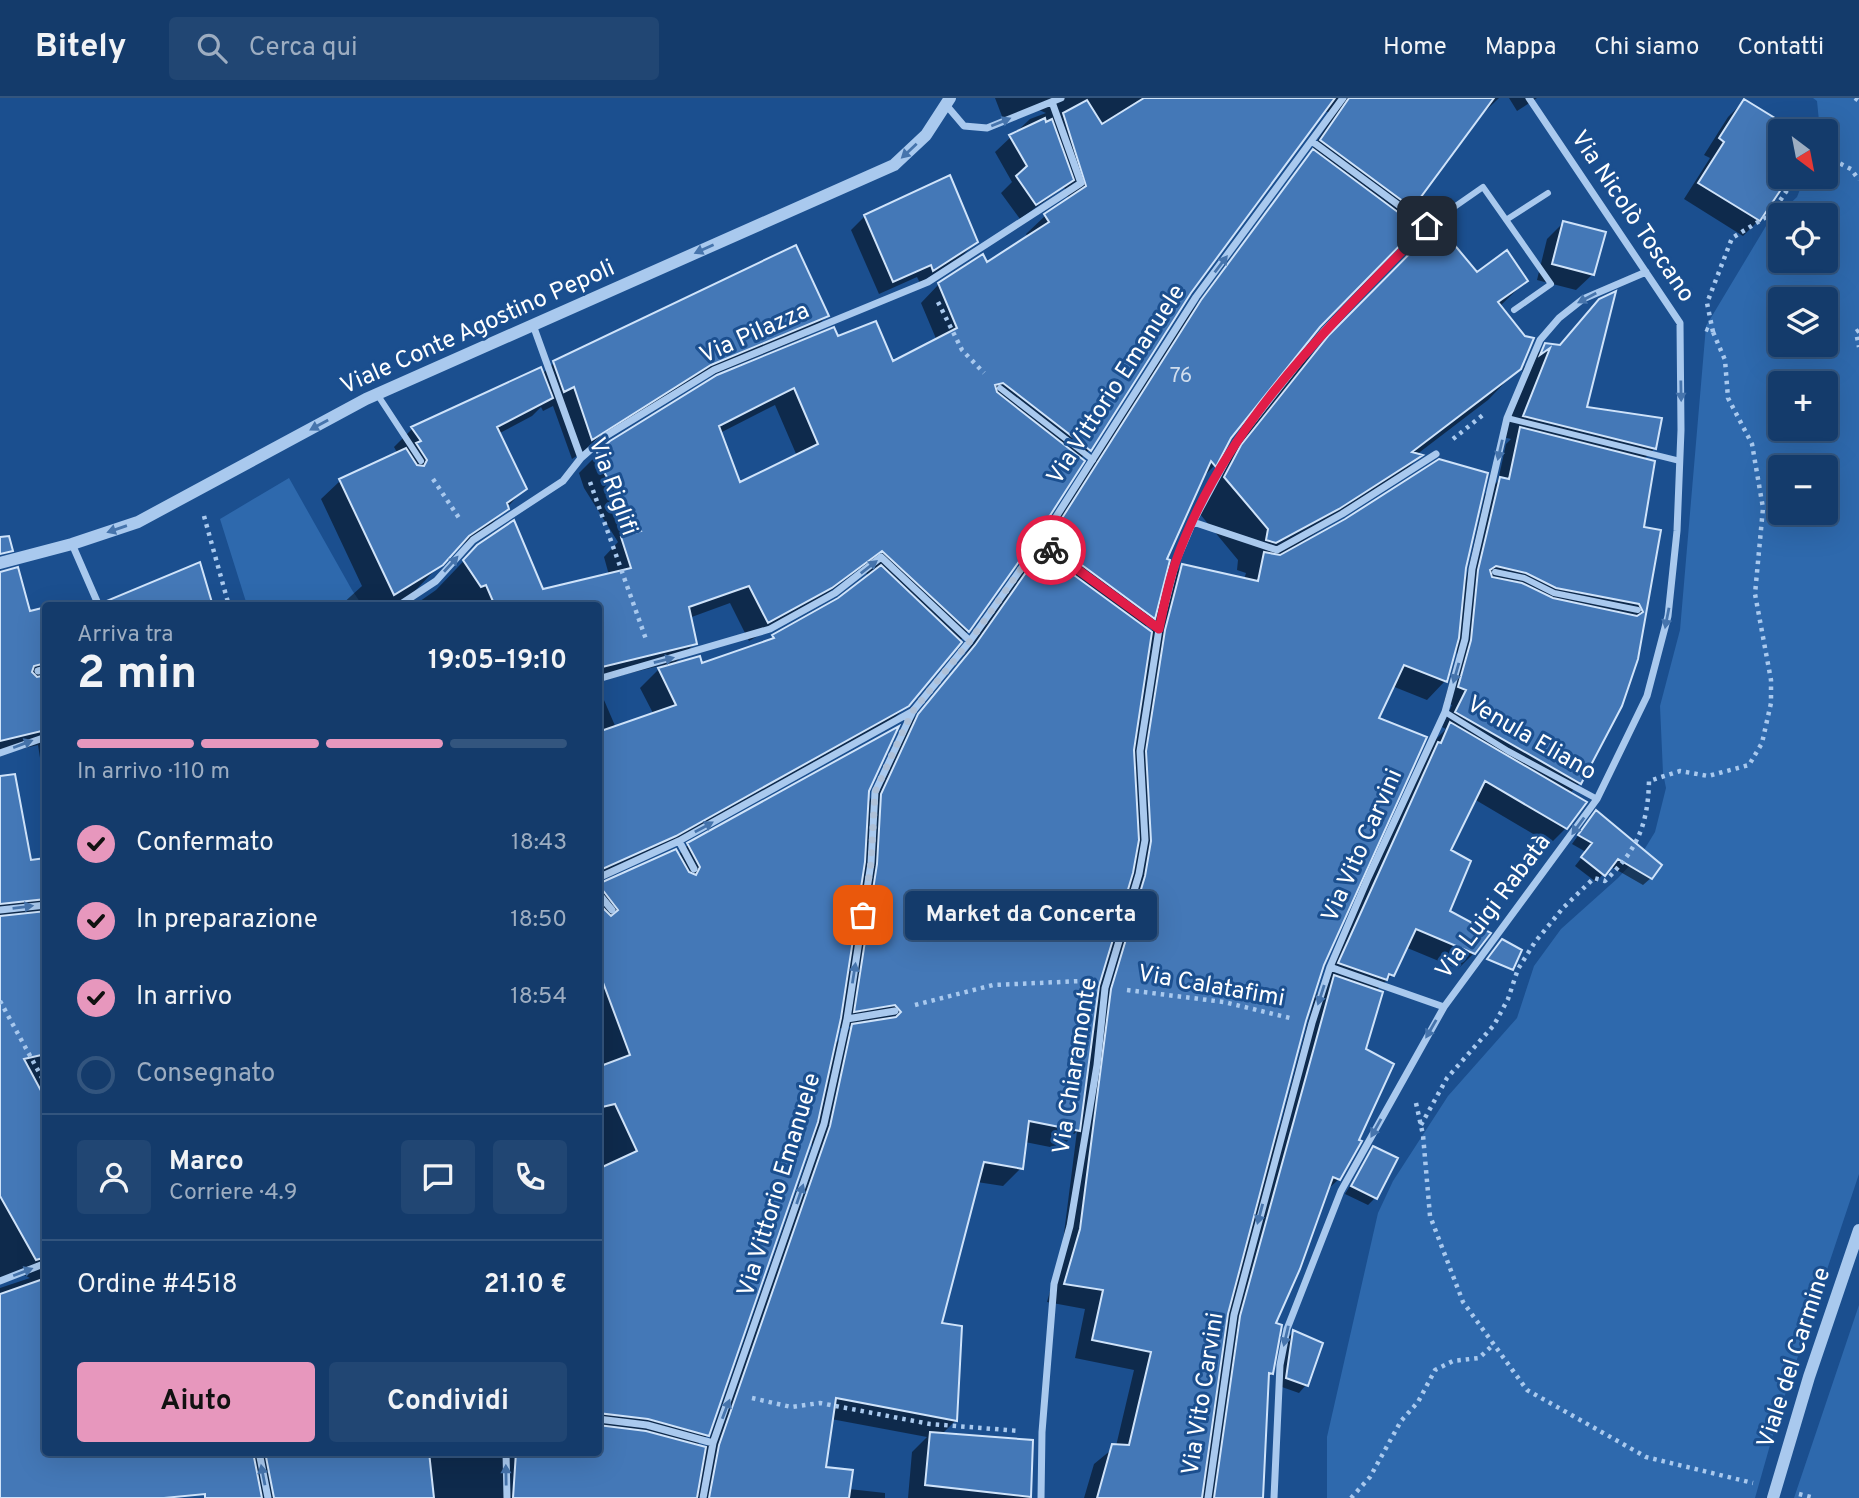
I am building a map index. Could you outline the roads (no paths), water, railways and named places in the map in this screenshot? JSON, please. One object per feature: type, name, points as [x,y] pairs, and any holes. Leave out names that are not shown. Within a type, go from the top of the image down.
[{"type":"street","points":[[948,102],[964,126],[987,128],[1061,98]]},
{"type":"street","name":"Via Vittorio Emanuele","points":[[703,1498],[713,1443],[824,1124],[847,1019],[871,863],[875,792],[913,711],[970,641],[1040,542],[1196,297],[1343,98]]},
{"type":"street","name":"Via Nicolò Toscano","points":[[1529,98],[1680,323]]},
{"type":"street","name":"Viale Conte Agostino Pepoli","points":[[0,563],[72,544],[138,522],[377,394],[894,165],[926,135],[948,102]]},
{"type":"street","name":"Via Pilazza","points":[[404,602],[436,581],[473,540],[563,481],[581,458],[606,436],[714,370],[928,282],[1082,183],[1052,102]]},
{"type":"street","points":[[1313,142],[1427,226],[1483,187],[1551,284],[1514,310]]},
{"type":"street","points":[[1506,220],[1548,192]]},
{"type":"street","name":"Via Chiaramonte","points":[[1041,1498],[1042,1432],[1054,1284],[1079,1172],[1097,1065],[1106,984],[1139,874],[1145,840],[1140,751],[1159,629],[1176,562],[1193,522],[1236,442],[1324,331],[1427,226]]},
{"type":"street","name":"Via Vito Carvini","points":[[1208,1498],[1234,1315],[1312,1023],[1330,967],[1445,712],[1465,639],[1472,569],[1507,418],[1540,340],[1559,318],[1583,299],[1646,272]]},
{"type":"street","name":"Via Luigi Rabatà","points":[[1274,1498],[1280,1365],[1287,1329],[1341,1191],[1444,1007],[1597,799],[1647,696],[1668,616],[1680,461],[1680,323]]},
{"type":"street","name":"Via Riglifi","points":[[533,325],[581,458]]},
{"type":"street","points":[[1000,388],[1093,460]]},
{"type":"street","points":[[377,394],[421,461]]},
{"type":"street","points":[[1507,418],[1680,461]]},
{"type":"street","points":[[1193,522],[1277,550],[1342,514],[1437,453]]},
{"type":"street","points":[[1040,542],[1159,629]]},
{"type":"street","points":[[72,544],[97,602]]},
{"type":"street","points":[[602,678],[770,629],[835,593],[881,557],[970,641]]},
{"type":"street","points":[[1495,572],[1524,578],[1554,593],[1638,610]]},
{"type":"street","points":[[602,876],[679,841],[913,711]]},
{"type":"street","name":"Venula Eliano","points":[[1445,712],[1508,751],[1597,799]]},
{"type":"street","points":[[0,753],[42,738]]},
{"type":"street","points":[[679,841],[694,869]]},
{"type":"street","points":[[602,898],[612,910]]},
{"type":"street","points":[[0,910],[42,905]]},
{"type":"street","points":[[1330,967],[1444,1007]]},
{"type":"street","points":[[847,1019],[895,1011]]},
{"type":"street","name":"Viale del Carmine","points":[[1775,1493],[1809,1377],[1859,1230]]},
{"type":"street","points":[[0,1281],[42,1265]]},
{"type":"street","points":[[602,1419],[647,1424],[713,1443]]},
{"type":"street","points":[[259,1456],[268,1498]]},
{"type":"street","points":[[506,1456],[507,1498]]},
{"type":"place","name":"Market da Concerta","points":[[863,915]]}]
